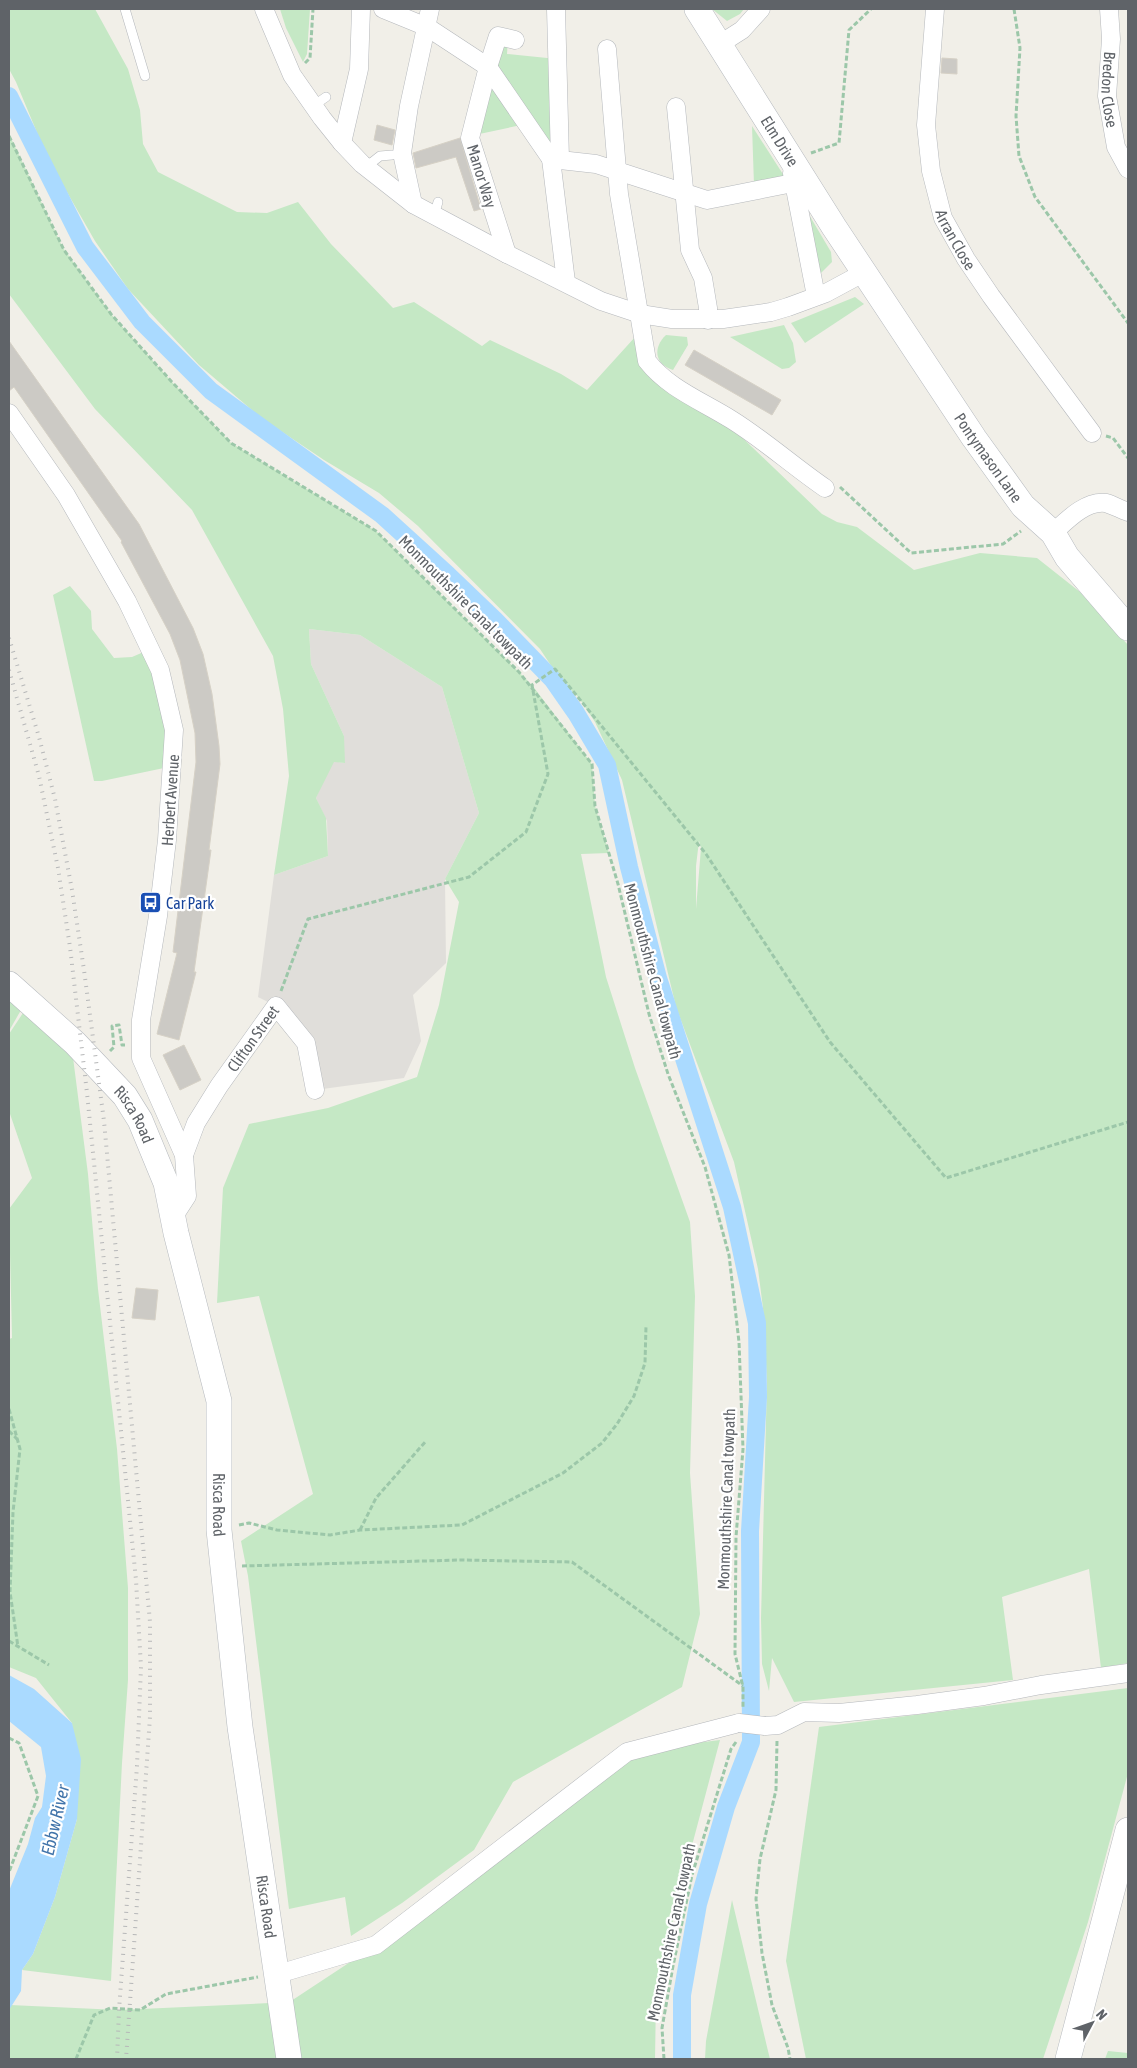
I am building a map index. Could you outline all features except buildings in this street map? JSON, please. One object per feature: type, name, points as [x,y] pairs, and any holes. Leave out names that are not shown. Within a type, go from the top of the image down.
[{"type":"main road","name":"Elm Drive","points":[[697,9],[791,159],[865,272]]},
{"type":"main road","name":"Pontymason Lane","points":[[865,272],[974,438],[1023,506],[1045,526],[1067,557],[1128,628]]},
{"type":"main road","name":"Risca Road","points":[[9,984],[75,1043],[125,1096],[140,1120],[154,1150],[166,1184],[178,1242],[219,1400],[219,1530],[240,1727],[278,1974],[289,2059]]},
{"type":"main road","points":[[1068,2059],[1128,1830]]},
{"type":"street","points":[[264,9],[292,75],[319,101],[342,143],[366,166],[413,204],[436,209],[506,254],[609,304],[640,314],[672,319],[708,320],[771,312],[826,293],[865,272]]},
{"type":"street","points":[[342,143],[359,69],[361,9]]},
{"type":"street","points":[[383,9],[427,27],[488,67],[556,159],[596,164],[708,200],[793,183]]},
{"type":"street","points":[[413,204],[402,153],[409,106],[430,9]]},
{"type":"street","points":[[556,9],[556,159],[566,282]]},
{"type":"street","points":[[720,44],[742,30],[761,9]]},
{"type":"street","name":"Arran Close","points":[[935,9],[926,125],[931,171],[943,218],[966,259],[986,288],[1092,433]]},
{"type":"street","name":"Bredon Close","points":[[1109,9],[1111,39],[1107,96],[1116,147],[1128,169]]},
{"type":"street","name":"Manor Way","points":[[506,254],[470,138],[498,36],[515,40]]},
{"type":"street","points":[[607,49],[619,194],[647,361],[658,375],[679,390],[732,420],[825,488]]},
{"type":"street","points":[[676,107],[686,192],[690,250],[703,278],[708,320]]},
{"type":"street","points":[[791,159],[793,183],[816,296]]},
{"type":"street","name":"Herbert Avenue","points":[[9,414],[66,495],[127,601],[160,670],[174,730],[168,823],[160,897],[141,1020],[141,1058],[184,1155],[187,1196],[174,1216]]},
{"type":"street","points":[[1045,526],[1068,519],[1089,505],[1106,503],[1128,512]]},
{"type":"street","name":"Clifton Street","points":[[184,1155],[196,1124],[214,1093],[276,1006],[306,1043],[315,1090]]},
{"type":"street","points":[[278,1974],[376,1945],[627,1752],[740,1725],[772,1725],[804,1712],[840,1713],[917,1705],[1128,1673]]},
{"type":"lane","points":[[125,9],[145,76]]},
{"type":"lane","points":[[366,166],[380,156],[392,155]]},
{"type":"path","points":[[292,75],[310,58],[313,9]]},
{"type":"path","points":[[791,159],[839,143],[849,30],[871,9]]},
{"type":"path","points":[[1014,9],[1020,48],[1016,116],[1018,156],[1035,197],[1128,321]]},
{"type":"path","name":"Monmouthshire Canal towpath","points":[[9,136],[64,250],[111,314],[171,381],[231,443],[376,531],[532,685],[592,764],[594,806],[618,884],[649,1014],[668,1074],[705,1167],[728,1255],[739,1342],[743,1449],[736,1536],[735,1654],[743,1687],[740,1725],[730,1749],[692,1875],[662,2028],[664,2059]]},
{"type":"path","points":[[1092,433],[1113,438],[1128,458]]},
{"type":"path","points":[[825,488],[840,487],[911,553],[1003,544],[1045,526]]},
{"type":"path","points":[[276,1006],[308,919],[469,877],[526,832],[548,774],[532,685],[554,669],[706,854],[830,1042],[946,1178],[1128,1122]]},
{"type":"path","points":[[114,1047],[112,1026],[119,1025],[122,1045]]},
{"type":"path","points":[[219,1530],[250,1523],[277,1530],[330,1535],[360,1530],[462,1525],[563,1473],[602,1443],[618,1424],[634,1396],[645,1363],[646,1326]]},
{"type":"path","points":[[9,1410],[20,1449],[13,1512],[10,1592],[18,1647]]},
{"type":"path","points":[[9,1431],[18,1439]]},
{"type":"path","points":[[360,1530],[376,1498],[426,1441]]},
{"type":"path","points":[[223,1566],[460,1560],[572,1562],[743,1687]]},
{"type":"path","points":[[9,1641],[49,1665]]},
{"type":"path","points":[[772,1725],[776,1790],[760,1859],[756,1899],[762,1953],[772,2005],[788,2048],[790,2059]]},
{"type":"path","points":[[9,1738],[19,1742],[38,1796],[9,1872]]},
{"type":"path","points":[[76,2059],[94,2015],[110,2008],[140,2010],[166,1994],[278,1974]]},
{"type":"shaded area","points":[[309,629],[360,635],[442,687],[479,813],[445,879],[446,963],[413,995],[421,1041],[404,1078],[315,1090],[306,1043],[276,1006],[258,997],[274,875],[328,856],[327,821],[316,798],[332,761],[344,763],[344,736],[311,664]]},
{"type":"green space","points":[[9,9],[95,9],[128,69],[140,110],[143,144],[158,172],[237,212],[267,213],[298,202],[331,244],[393,308],[414,302],[482,346],[490,340],[561,374],[587,390],[636,336],[638,358],[650,378],[728,424],[822,514],[837,522],[857,527],[914,570],[980,553],[1037,558],[1080,592],[1128,645],[1128,1663],[1101,1668],[1089,1569],[1002,1597],[1013,1680],[794,1702],[772,1658],[769,1691],[762,1664],[761,1618],[767,1382],[763,1308],[758,1269],[734,1162],[676,1007],[622,780],[595,722],[579,698],[560,679],[540,649],[418,526],[379,493],[324,460],[260,417],[199,365],[128,289],[95,241],[48,159],[9,69]],"holes":[[[699,841],[701,848],[696,909],[696,866]]]},
{"type":"green space","points":[[280,9],[310,9],[307,54],[303,62],[286,28]]},
{"type":"green space","points":[[712,9],[744,9],[740,14],[727,21]]},
{"type":"green space","points":[[508,38],[507,54],[557,59],[560,160],[526,124],[470,136],[488,67]]},
{"type":"green space","points":[[752,126],[788,182],[754,185]]},
{"type":"green space","points":[[9,134],[63,248],[111,314],[171,381],[231,443],[376,531],[532,685],[592,764],[595,806],[609,853],[581,854],[606,977],[635,1068],[690,1222],[695,1296],[690,1473],[700,1614],[682,1687],[513,1782],[474,1850],[402,1903],[351,1936],[345,1897],[289,1909],[248,1576],[241,1541],[313,1494],[259,1296],[217,1303],[223,1188],[249,1124],[328,1108],[417,1077],[439,1005],[459,902],[445,879],[479,813],[442,687],[360,635],[309,629],[311,664],[344,736],[345,763],[334,762],[316,798],[326,818],[328,856],[274,875],[289,776],[283,709],[273,656],[192,510],[95,409],[9,294]]},
{"type":"green space","points":[[798,196],[831,252],[832,262],[819,275]]},
{"type":"green space","points":[[855,297],[864,304],[805,343],[791,323]]},
{"type":"green space","points":[[784,325],[793,343],[796,362],[789,368],[782,369],[730,337]]},
{"type":"green space","points":[[666,335],[687,337],[688,345],[673,370],[662,364],[657,350]]},
{"type":"green space","points":[[70,586],[91,611],[92,629],[114,658],[132,657],[146,651],[162,701],[167,737],[164,768],[94,781],[53,595]]},
{"type":"green space","points":[[9,1000],[21,1010],[9,1031]]},
{"type":"green space","points":[[23,1013],[71,1042],[88,1174],[98,1289],[117,1449],[128,1588],[128,1680],[111,1981],[22,1970],[33,1954],[55,1897],[77,1819],[72,1723],[36,1678],[9,1667],[9,1339],[12,1338],[9,1209],[32,1178],[9,1111],[9,1034]]},
{"type":"green space","points":[[1128,1688],[1128,1773],[1088,1922],[1043,2059],[806,2059],[786,1961],[819,1727]]},
{"type":"green space","points":[[720,1740],[677,1902],[656,1999],[655,2059],[301,2059],[288,2003],[376,1945],[625,1752]]},
{"type":"green space","points":[[732,1900],[770,2059],[705,2059],[706,2041]]},
{"type":"green space","points":[[9,1996],[10,2005],[119,2010],[270,2003],[278,2059],[9,2059]]},
{"type":"green space","points":[[1108,2051],[1128,2053],[1128,2059],[1105,2059]]},
{"type":"water","name":"Ebbw River","points":[[9,1675],[34,1689],[72,1723],[81,1759],[77,1819],[55,1897],[33,1954],[22,1970],[21,1991],[9,2010],[9,1891],[28,1844],[35,1818],[42,1807],[46,1776],[41,1747],[9,1721]]},
{"type":"waterway","points":[[9,96],[85,247],[142,322],[211,391],[382,515],[448,575],[553,680],[576,713],[607,765],[629,867],[658,978],[732,1207],[757,1323],[758,1397],[750,1531],[751,1742],[726,1807],[698,1904],[682,1995],[682,2059]]},
{"type":"railway","points":[[9,638],[39,737],[55,799],[72,890],[84,970],[104,1121],[150,1622],[150,1717],[126,2059]]},
{"type":"railway","points":[[9,670],[39,776],[58,868],[70,947],[87,1093],[136,1580],[141,1667],[137,1766],[117,2059]]},
{"type":"place","name":"Car Park","points":[[150,903]]}]
